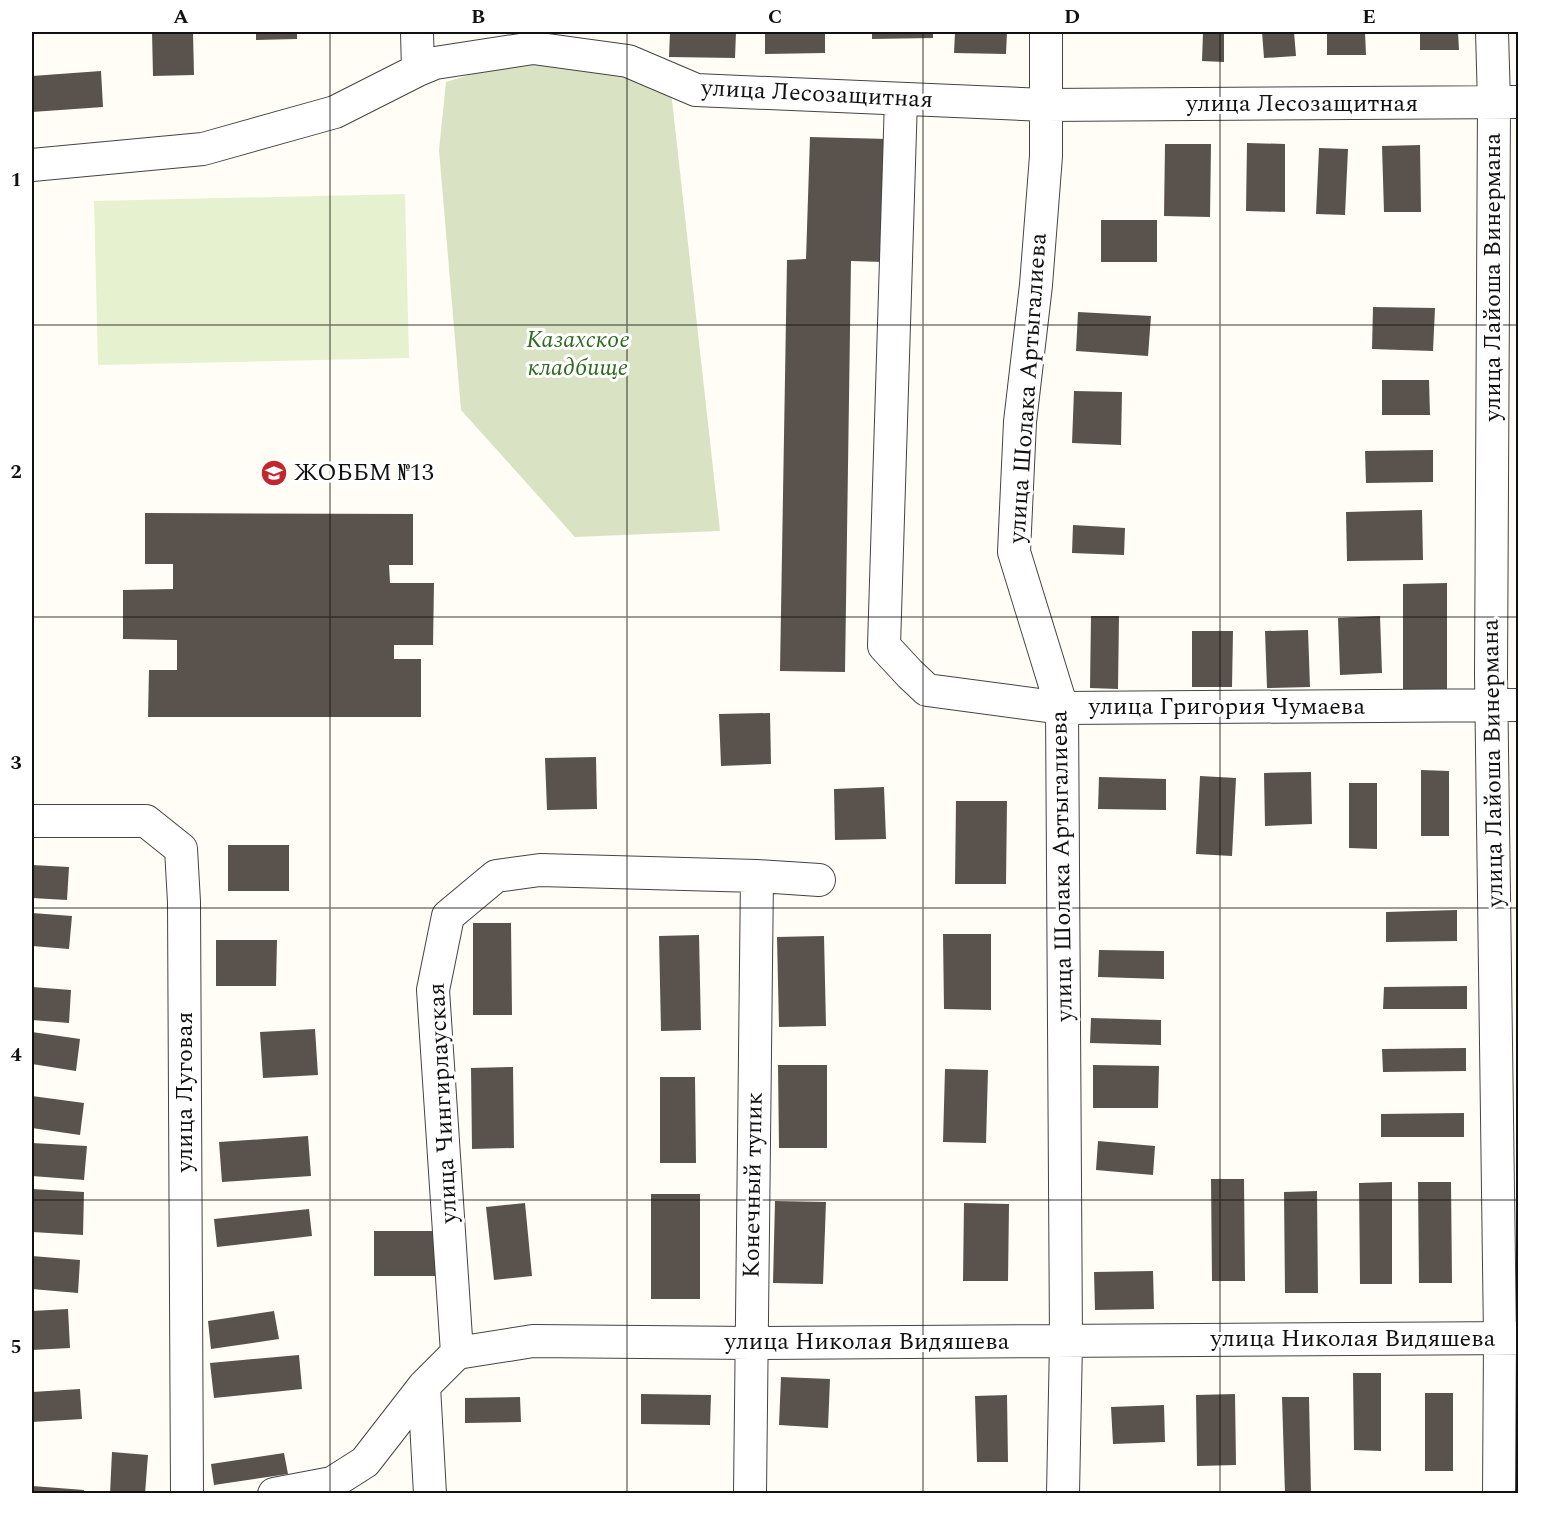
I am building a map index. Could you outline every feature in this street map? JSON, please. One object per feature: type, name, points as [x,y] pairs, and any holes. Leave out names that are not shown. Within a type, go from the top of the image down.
[{"type":"street","points":[[417,32],[418,70]]},
{"type":"street","name":"улица Шолака Артыгалиева","points":[[1046,32],[1046,156],[1036,285],[1020,422],[1014,552],[1062,708],[1066,1341],[1064,1494]]},
{"type":"street","name":"улица Лайоша Винермана","points":[[1492,32],[1506,102],[1505,705],[1509,1338],[1500,1494]]},
{"type":"street","name":"улица Лесозащитная","points":[[32,165],[203,149],[335,112],[435,63],[533,48],[628,61],[696,90],[1045,105],[1506,102]]},
{"type":"street","name":"улица Григория Чумаева","points":[[901,99],[884,646],[910,674],[927,690],[1062,708],[1505,705]]},
{"type":"street","name":"улица Луговая","points":[[32,821],[146,821],[181,849],[184,914],[187,1494]]},
{"type":"street","name":"улица Чингирлауская","points":[[457,1353],[433,990],[448,916],[496,876],[540,870],[819,880]]},
{"type":"street","name":"Конечный тупик","points":[[750,1494],[757,876]]},
{"type":"street","name":"улица Николая Видяшева","points":[[457,1353],[533,1341],[751,1343],[1509,1338]]},
{"type":"street","points":[[274,1494],[332,1483],[365,1462],[424,1386],[457,1353]]},
{"type":"street","points":[[424,1386],[430,1494]]},
{"type":"green space","name":"Казахское кладбище","points":[[512,62],[613,72],[671,91],[720,531],[575,537],[461,410],[439,150],[446,82]]},
{"type":"green space","points":[[405,194],[409,358],[98,365],[94,201]]},
{"type":"building","points":[[152,32],[193,32],[194,75],[153,76]]},
{"type":"building","points":[[256,32],[297,32],[297,39],[256,40]]},
{"type":"building","points":[[670,32],[736,32],[735,58],[669,57]]},
{"type":"building","points":[[765,32],[825,32],[825,53],[765,54]]},
{"type":"building","points":[[872,32],[933,32],[933,38],[872,39]]},
{"type":"building","points":[[955,32],[1007,32],[1006,54],[954,53]]},
{"type":"building","points":[[1203,32],[1224,32],[1224,62],[1202,61]]},
{"type":"building","points":[[1262,32],[1294,32],[1296,56],[1264,58]]},
{"type":"building","points":[[1327,32],[1365,32],[1366,55],[1327,55]]},
{"type":"building","points":[[1420,32],[1458,32],[1459,50],[1420,50]]},
{"type":"building","points":[[101,71],[103,107],[32,112],[32,76]]},
{"type":"building","points":[[810,137],[888,139],[884,262],[851,261],[845,672],[780,671],[787,260],[806,259]]},
{"type":"building","points":[[1247,143],[1285,144],[1285,212],[1246,211]]},
{"type":"building","points":[[1165,144],[1211,144],[1210,217],[1164,216]]},
{"type":"building","points":[[1420,145],[1421,212],[1384,212],[1382,146]]},
{"type":"building","points":[[1319,148],[1348,149],[1345,215],[1316,214]]},
{"type":"building","points":[[1101,220],[1157,220],[1157,262],[1101,262]]},
{"type":"building","points":[[1373,307],[1435,308],[1433,351],[1372,349]]},
{"type":"building","points":[[1078,312],[1151,316],[1148,356],[1076,351]]},
{"type":"building","points":[[1382,380],[1429,380],[1430,415],[1382,415]]},
{"type":"building","points":[[1074,391],[1122,392],[1121,445],[1072,443]]},
{"type":"building","points":[[1433,450],[1433,482],[1366,483],[1365,451]]},
{"type":"building","points":[[1422,510],[1423,560],[1347,561],[1346,512]]},
{"type":"building","points":[[145,513],[413,514],[413,565],[389,565],[390,583],[434,583],[433,645],[394,645],[394,659],[421,659],[421,717],[148,717],[149,670],[177,670],[177,640],[123,639],[123,590],[173,589],[173,564],[145,564]]},
{"type":"building","points":[[1073,525],[1125,528],[1124,555],[1072,553]]},
{"type":"building","points":[[1447,583],[1447,691],[1403,691],[1403,584]]},
{"type":"building","points":[[1091,616],[1119,616],[1118,689],[1090,688]]},
{"type":"building","points":[[1380,616],[1382,673],[1340,675],[1338,618]]},
{"type":"building","points":[[1308,630],[1310,687],[1267,688],[1265,631]]},
{"type":"building","points":[[1192,631],[1233,631],[1232,687],[1192,687]]},
{"type":"building","points":[[770,713],[771,764],[721,766],[719,714]]},
{"type":"building","points":[[596,757],[597,809],[547,810],[545,758]]},
{"type":"building","points":[[1421,770],[1449,771],[1449,836],[1421,836]]},
{"type":"building","points":[[1311,772],[1312,824],[1265,826],[1264,773]]},
{"type":"building","points":[[1200,776],[1236,778],[1232,856],[1196,854]]},
{"type":"building","points":[[1099,777],[1166,779],[1166,810],[1098,809]]},
{"type":"building","points":[[1349,783],[1377,783],[1377,849],[1349,848]]},
{"type":"building","points":[[884,787],[886,839],[835,840],[834,789]]},
{"type":"building","points":[[956,801],[1007,801],[1006,884],[955,884]]},
{"type":"building","points":[[228,845],[289,845],[289,891],[228,891]]},
{"type":"building","points":[[32,865],[69,867],[67,900],[32,898]]},
{"type":"building","points":[[1457,910],[1457,941],[1386,942],[1386,912]]},
{"type":"building","points":[[32,913],[72,916],[69,949],[32,946]]},
{"type":"building","points":[[473,923],[511,923],[512,1015],[473,1015]]},
{"type":"building","points":[[943,934],[991,934],[991,1010],[944,1009]]},
{"type":"building","points":[[699,935],[701,1030],[661,1031],[659,936]]},
{"type":"building","points":[[824,936],[826,1026],[779,1027],[777,937]]},
{"type":"building","points":[[216,940],[277,940],[276,986],[216,986]]},
{"type":"building","points":[[1099,950],[1164,951],[1164,979],[1098,977]]},
{"type":"building","points":[[1467,986],[1467,1009],[1383,1009],[1384,987]]},
{"type":"building","points":[[32,987],[71,990],[69,1023],[32,1020]]},
{"type":"building","points":[[1091,1018],[1161,1020],[1161,1045],[1090,1043]]},
{"type":"building","points":[[315,1029],[318,1075],[263,1078],[260,1032]]},
{"type":"building","points":[[32,1032],[80,1039],[76,1071],[32,1064]]},
{"type":"building","points":[[1466,1048],[1466,1071],[1383,1072],[1382,1049]]},
{"type":"building","points":[[778,1065],[827,1065],[827,1148],[779,1148]]},
{"type":"building","points":[[1093,1065],[1159,1066],[1158,1108],[1093,1108]]},
{"type":"building","points":[[513,1067],[514,1148],[472,1149],[471,1068]]},
{"type":"building","points":[[945,1069],[988,1070],[986,1143],[943,1142]]},
{"type":"building","points":[[660,1077],[695,1077],[696,1163],[660,1163]]},
{"type":"building","points":[[32,1096],[84,1103],[80,1135],[32,1128]]},
{"type":"building","points":[[1464,1113],[1464,1137],[1381,1137],[1381,1114]]},
{"type":"building","points":[[308,1136],[311,1176],[222,1182],[219,1142]]},
{"type":"building","points":[[1098,1141],[1155,1146],[1153,1175],[1096,1170]]},
{"type":"building","points":[[32,1143],[87,1146],[84,1180],[32,1176]]},
{"type":"building","points":[[1211,1179],[1244,1179],[1245,1281],[1212,1281]]},
{"type":"building","points":[[1392,1182],[1392,1284],[1360,1284],[1359,1183]]},
{"type":"building","points":[[1418,1182],[1451,1182],[1452,1283],[1419,1283]]},
{"type":"building","points":[[32,1189],[84,1192],[83,1235],[32,1232]]},
{"type":"building","points":[[1317,1191],[1318,1293],[1285,1293],[1284,1192]]},
{"type":"building","points":[[651,1194],[700,1194],[700,1299],[651,1299]]},
{"type":"building","points":[[775,1201],[826,1202],[823,1284],[773,1283]]},
{"type":"building","points":[[525,1203],[532,1276],[494,1280],[486,1207]]},
{"type":"building","points":[[964,1203],[1009,1204],[1008,1281],[963,1281]]},
{"type":"building","points":[[309,1209],[312,1236],[217,1247],[214,1219]]},
{"type":"building","points":[[374,1231],[435,1231],[435,1276],[374,1276]]},
{"type":"building","points":[[32,1256],[80,1260],[78,1293],[32,1289]]},
{"type":"building","points":[[1153,1271],[1154,1309],[1095,1310],[1094,1272]]},
{"type":"building","points":[[68,1309],[70,1348],[32,1350],[32,1311]]},
{"type":"building","points":[[274,1311],[279,1339],[211,1349],[208,1321]]},
{"type":"building","points":[[299,1355],[302,1389],[214,1398],[210,1363]]},
{"type":"building","points":[[1353,1373],[1381,1373],[1381,1451],[1354,1450]]},
{"type":"building","points":[[781,1377],[830,1379],[828,1428],[779,1425]]},
{"type":"building","points":[[80,1389],[82,1419],[32,1422],[32,1392]]},
{"type":"building","points":[[1425,1393],[1453,1393],[1453,1471],[1425,1471]]},
{"type":"building","points":[[641,1394],[711,1395],[710,1425],[641,1424]]},
{"type":"building","points":[[1235,1394],[1236,1465],[1197,1466],[1196,1395]]},
{"type":"building","points":[[1007,1395],[1008,1462],[977,1462],[975,1396]]},
{"type":"building","points":[[520,1397],[521,1422],[465,1423],[465,1398]]},
{"type":"building","points":[[1282,1397],[1309,1397],[1311,1494],[1285,1494]]},
{"type":"building","points":[[1164,1405],[1165,1442],[1113,1444],[1111,1407]]},
{"type":"building","points":[[112,1452],[148,1455],[145,1494],[110,1494]]},
{"type":"building","points":[[284,1453],[288,1474],[214,1485],[211,1464]]},
{"type":"building","points":[[32,1486],[84,1490],[83,1494],[32,1494]]},
{"type":"place","name":"ЖОББМ №13","points":[[274,473]]}]
